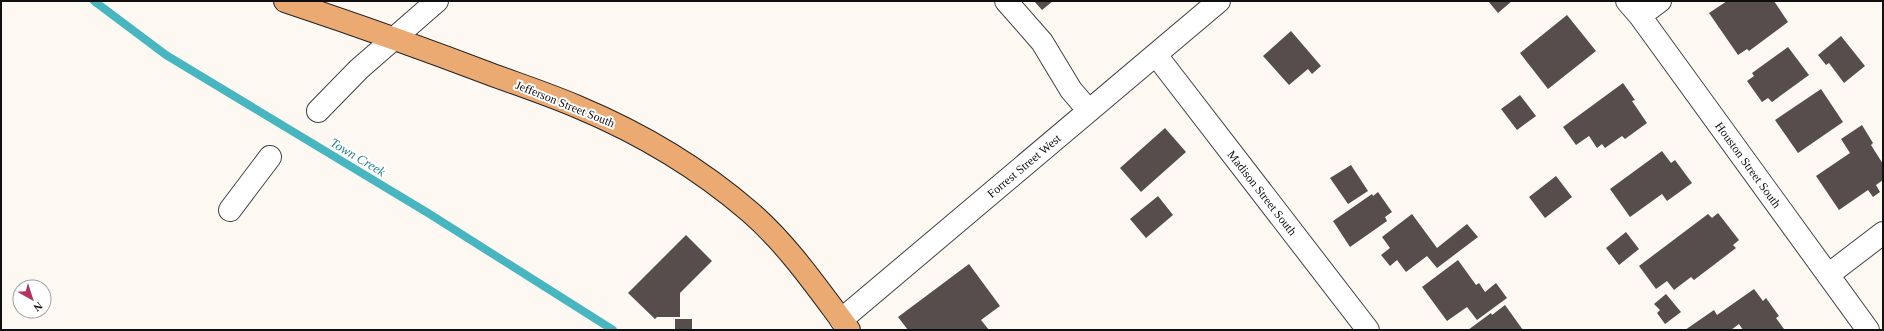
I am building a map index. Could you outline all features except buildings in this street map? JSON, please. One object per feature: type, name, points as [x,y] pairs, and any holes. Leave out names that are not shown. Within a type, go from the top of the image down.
[{"type":"main road","name":"Jefferson Street South","points":[[285,1],[394,38],[578,107],[622,127],[665,151],[707,178],[750,212],[783,244],[840,327]]},
{"type":"street","points":[[318,111],[359,69],[437,1]]},
{"type":"street","points":[[1006,1],[1042,42],[1071,90],[1089,111]]},
{"type":"street","name":"Forrest Street West","points":[[840,327],[1089,111],[1219,1]]},
{"type":"street","points":[[1633,8],[1660,1]]},
{"type":"street","name":"Houston Street South","points":[[1633,8],[1868,330]]},
{"type":"street","name":"Madison Street South","points":[[1156,55],[1368,330]]},
{"type":"street","points":[[230,210],[270,157]]},
{"type":"street","points":[[1828,275],[1883,233]]},
{"type":"waterway","name":"Town Creek","points":[[94,1],[166,55],[428,213],[613,330]]}]
